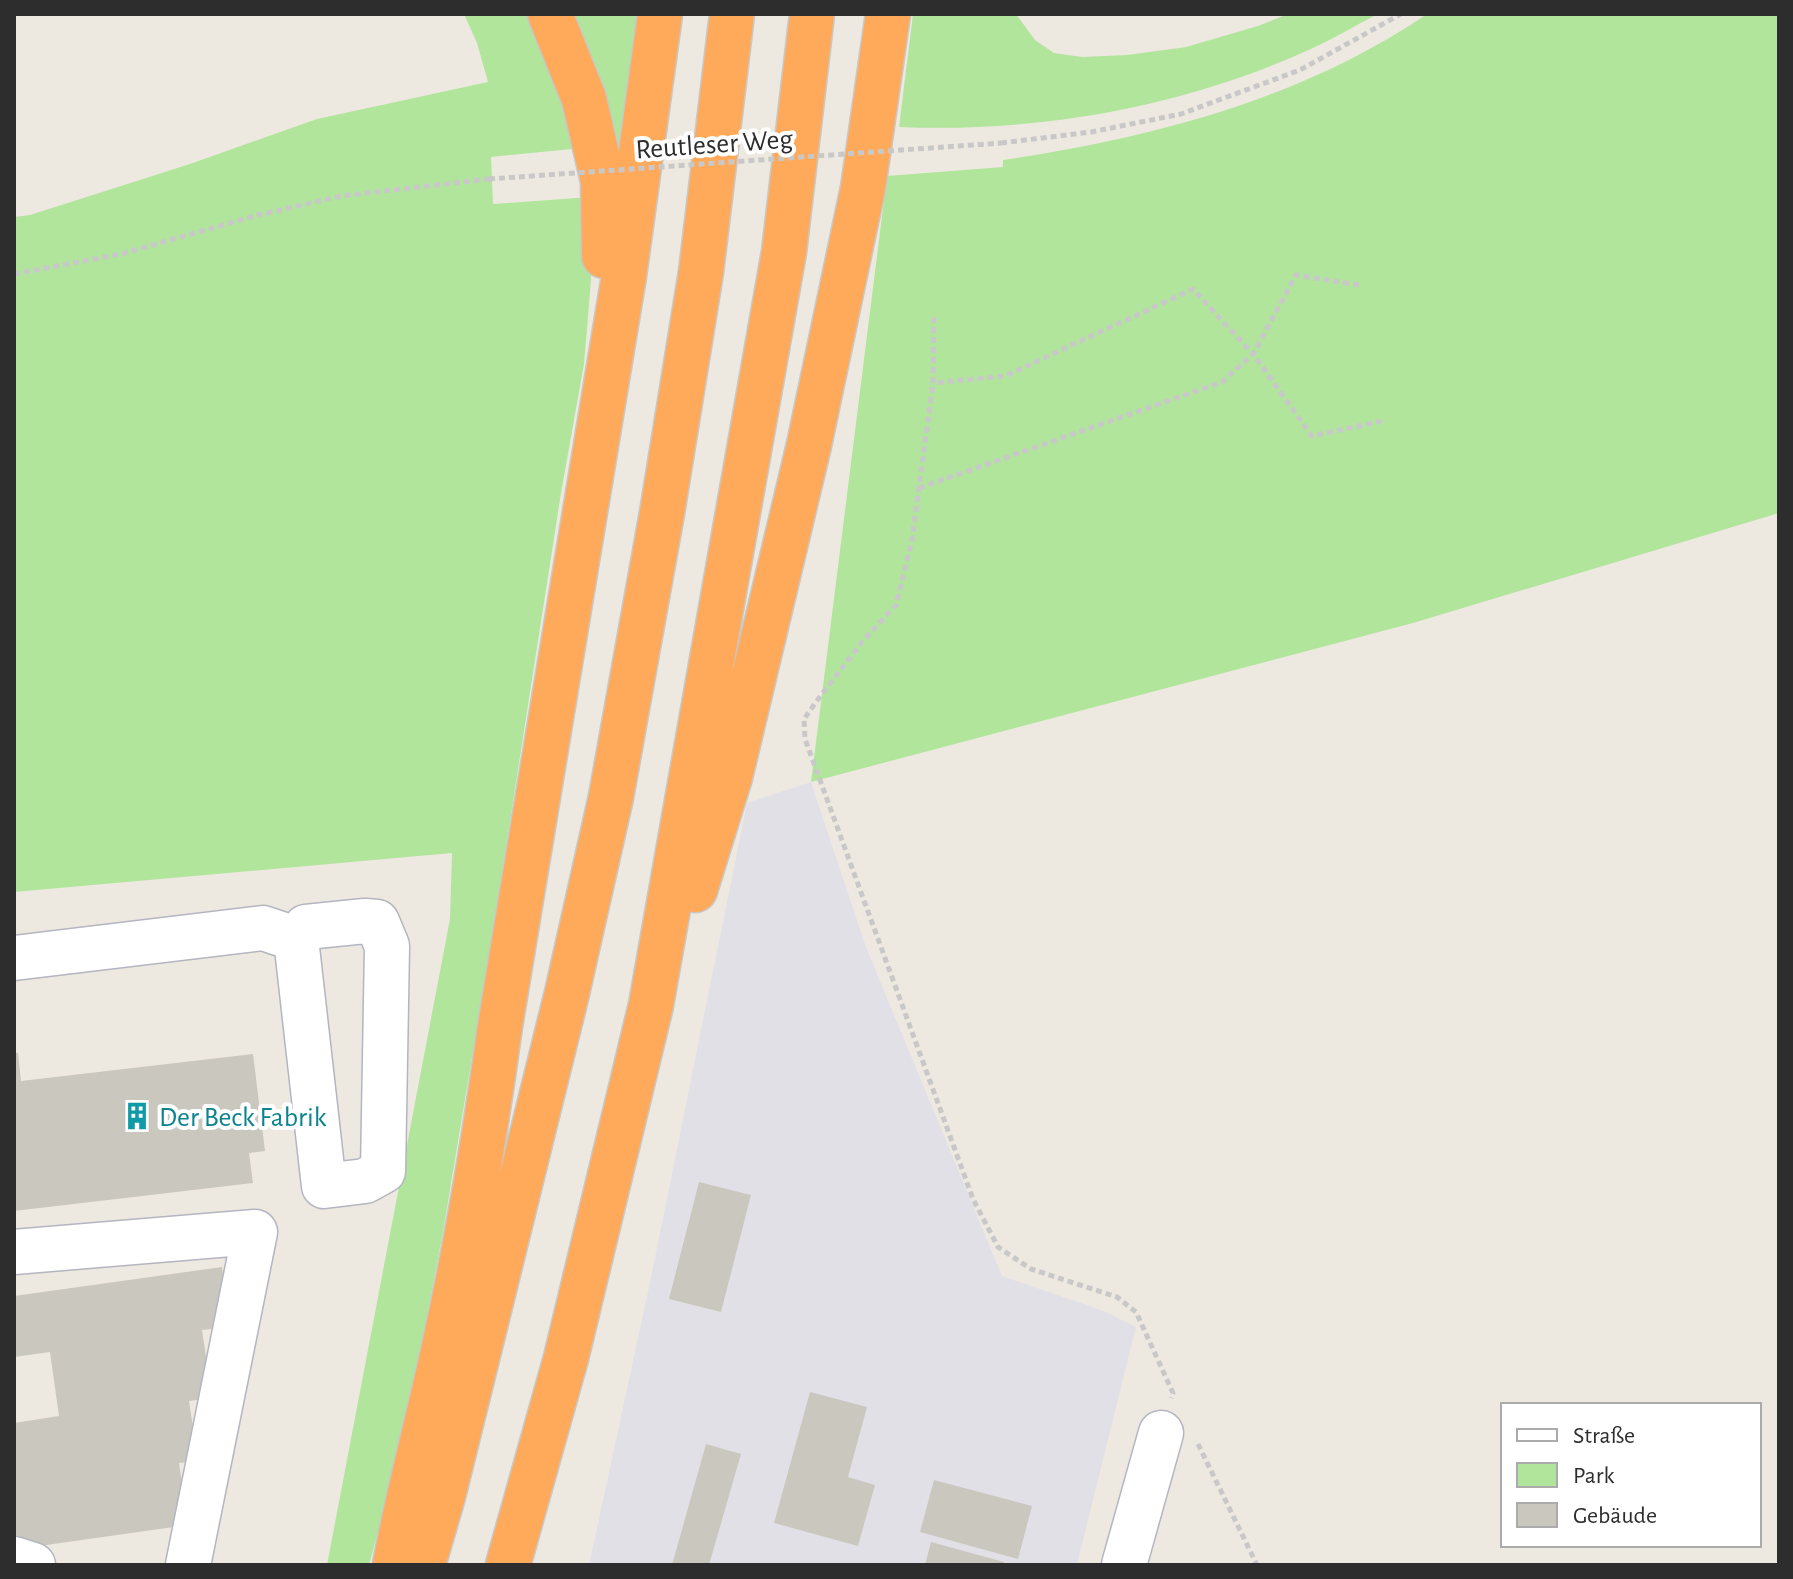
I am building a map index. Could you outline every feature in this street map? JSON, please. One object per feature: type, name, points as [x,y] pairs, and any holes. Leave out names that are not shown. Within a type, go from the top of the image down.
[{"type":"highway","points":[[550,14],[584,99],[603,181],[606,237],[581,538]]},
{"type":"highway","points":[[395,1565],[410,1487],[447,1335],[483,1149],[500,1026],[624,276],[660,14]]},
{"type":"highway","points":[[423,1565],[443,1496],[567,993],[611,797],[701,272],[732,14]]},
{"type":"highway","points":[[508,1565],[566,1358],[651,1005],[784,252],[812,14]]},
{"type":"highway","points":[[651,1005],[699,879],[755,679],[860,203],[888,14]]},
{"type":"lane","points":[[377,922],[387,946],[383,1171],[365,1181],[324,1186],[296,939],[306,927],[377,922]]},
{"type":"lane","points":[[14,958],[263,928],[296,939]]},
{"type":"lane","points":[[14,1252],[255,1232],[188,1565]]},
{"type":"lane","points":[[1124,1565],[1178,1436]]},
{"type":"lane","points":[[14,1559],[33,1565]]},
{"type":"path","name":"Reutleser Weg","points":[[14,274],[121,254],[258,215],[341,196],[489,179],[1001,143],[1091,132],[1181,114],[1300,70],[1401,14]]},
{"type":"path","points":[[919,488],[1222,382],[1253,354],[1296,275],[1359,285]]},
{"type":"path","points":[[933,383],[1005,376],[1193,289],[1253,354],[1312,436],[1382,421]]},
{"type":"path","points":[[934,317],[933,383],[912,540],[896,605],[862,642],[804,719],[805,739],[973,1199],[998,1247],[1031,1269],[1117,1297],[1136,1312],[1173,1393],[1178,1436],[1257,1565]]},
{"type":"shaded area","points":[[811,782],[866,947],[1002,1276],[1104,1311],[1136,1327],[1077,1565],[589,1565],[747,803]]},
{"type":"green space","points":[[464,14],[535,14],[582,148],[491,157],[493,204],[590,197],[591,280],[584,364],[443,1232],[405,1432],[369,1565],[327,1565],[450,919],[452,853],[14,892],[14,217],[30,215],[190,164],[317,119],[488,82],[477,43]]},
{"type":"green space","points":[[566,14],[641,14],[623,146],[610,146]]},
{"type":"green space","points":[[913,14],[1016,14],[1035,40],[1054,53],[1082,57],[1186,47],[1288,14],[1378,14],[1264,69],[1163,101],[1058,120],[952,128],[899,127]]},
{"type":"green space","points":[[1427,14],[1779,14],[1779,513],[1413,623],[811,782],[887,176],[1003,167],[1003,160],[1115,140],[1224,111],[1329,70]]},
{"type":"building","name":"Der Beck Fabrik","points":[[14,1053],[18,1053],[21,1081],[253,1054],[265,1151],[249,1153],[253,1183],[14,1211]]},
{"type":"building","points":[[699,1182],[751,1195],[721,1312],[669,1299]]},
{"type":"building","points":[[222,1267],[230,1327],[202,1330],[212,1398],[189,1401],[198,1461],[179,1463],[188,1525],[18,1549],[14,1521],[14,1423],[59,1416],[50,1352],[14,1357],[14,1296]]},
{"type":"building","points":[[810,1392],[867,1407],[848,1477],[875,1485],[858,1546],[774,1523]]},
{"type":"building","points":[[706,1444],[741,1454],[709,1565],[672,1565]]},
{"type":"building","points":[[934,1480],[1032,1506],[1018,1559],[920,1532]]},
{"type":"building","points":[[931,1542],[1004,1562],[1003,1565],[925,1565]]},
{"type":"place","name":"Der Beck Fabrik","points":[[137,1116]]}]
